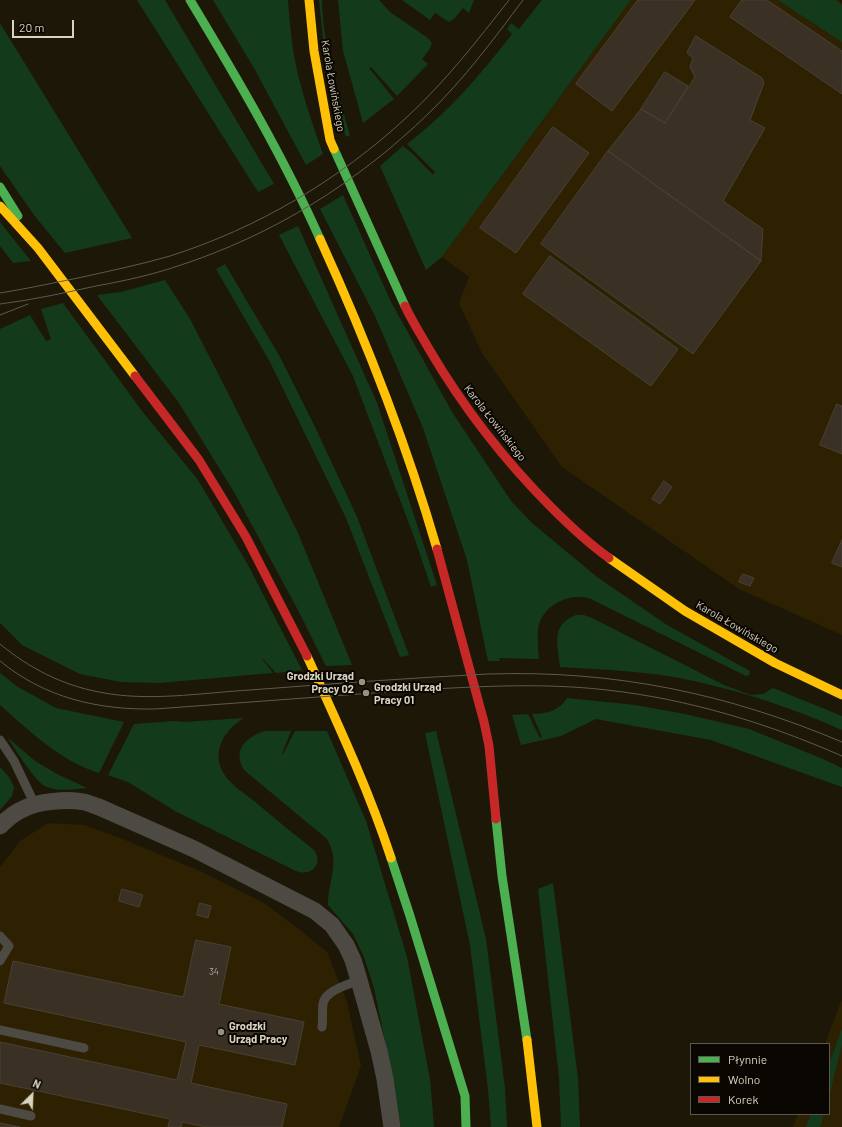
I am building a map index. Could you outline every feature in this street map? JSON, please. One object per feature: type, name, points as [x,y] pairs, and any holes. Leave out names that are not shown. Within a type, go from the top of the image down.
[{"type":"main road","points":[[190,0],[224,54],[266,128],[343,289],[388,399],[447,579],[487,736],[503,887],[518,976],[537,1127]]},
{"type":"main road","name":"Karola Łowińskiego","points":[[309,0],[314,51],[330,140],[407,311],[442,371],[475,420],[525,481],[571,527],[593,546],[685,610],[726,636],[775,663],[842,695]]},
{"type":"main road","points":[[0,187],[38,248]]},
{"type":"main road","points":[[0,206],[38,248],[199,460],[246,537],[300,641],[348,748],[381,828],[410,916],[465,1096],[466,1127]]},
{"type":"street","points":[[0,826],[24,808],[49,802],[85,802],[194,849],[315,910],[332,925],[342,938],[350,953],[360,980],[379,1051],[392,1127]]},
{"type":"lane","points":[[0,740],[14,761],[35,805]]},
{"type":"lane","points":[[0,936],[9,946],[0,961]]},
{"type":"lane","points":[[322,1027],[324,999],[336,990],[360,980]]},
{"type":"lane","points":[[0,1030],[84,1048]]},
{"type":"lane","points":[[0,1109],[31,1116]]},
{"type":"shaded area","points":[[631,0],[838,0],[842,3],[842,635],[739,589],[562,467],[482,353],[459,303],[469,277],[442,257]]},
{"type":"shaded area","points":[[48,823],[85,825],[200,871],[264,903],[327,952],[347,1002],[361,1066],[339,1127],[0,1127],[0,867],[20,841]]},
{"type":"shaded area","points":[[842,999],[842,1127],[793,1127],[798,1115],[830,1115],[830,1043],[825,1043]]},
{"type":"green space","points":[[137,0],[165,0],[274,184],[258,192]]},
{"type":"green space","points":[[213,0],[288,0],[292,43],[298,75],[308,112],[323,154],[306,165],[254,68]]},
{"type":"green space","points":[[319,0],[322,0],[328,51],[350,135],[346,137],[331,86],[325,58]]},
{"type":"green space","points":[[338,0],[379,0],[390,12],[428,38],[432,43],[422,59],[428,64],[397,96],[371,67],[369,68],[394,99],[363,123],[343,51]]},
{"type":"green space","points":[[402,0],[474,0],[469,13],[463,8],[454,19],[449,22],[435,13],[430,20]]},
{"type":"green space","points":[[542,0],[631,0],[442,257],[426,270],[380,166],[403,146],[433,175],[435,172],[407,144],[437,119],[476,78],[512,34],[507,29],[511,23],[519,29]]},
{"type":"green space","points":[[778,0],[835,0],[842,5],[842,42]]},
{"type":"green space","points":[[0,23],[132,238],[65,253],[34,215],[0,166]]},
{"type":"green space","points":[[343,195],[391,302],[452,412],[511,501],[532,523],[597,577],[667,625],[750,671],[749,675],[746,676],[591,599],[584,597],[563,600],[556,603],[546,612],[539,624],[539,659],[499,658],[500,661],[488,661],[467,560],[423,428],[375,316],[320,209]]},
{"type":"green space","points":[[0,222],[31,261],[13,263],[0,246]]},
{"type":"green space","points":[[298,226],[377,403],[437,585],[431,587],[413,534],[353,376],[279,235]]},
{"type":"green space","points":[[225,264],[280,357],[316,429],[357,517],[409,655],[400,657],[346,518],[270,362],[216,269]]},
{"type":"green space","points":[[165,280],[190,319],[298,533],[352,665],[326,666],[298,610],[234,492],[179,403],[97,295],[121,292]]},
{"type":"green space","points":[[63,303],[142,411],[198,480],[248,565],[302,670],[276,673],[260,656],[273,673],[159,683],[121,682],[80,674],[22,645],[0,623],[0,329],[30,315],[46,341],[51,339],[41,309]]},
{"type":"green space","points":[[576,615],[584,615],[592,618],[724,685],[751,695],[763,694],[773,688],[842,716],[842,730],[769,702],[732,690],[694,681],[645,673],[560,667],[557,644],[559,630],[562,624]]},
{"type":"green space","points":[[0,673],[18,687],[56,708],[124,722],[99,773],[71,761],[58,753],[34,735],[0,705]]},
{"type":"green space","points":[[567,698],[635,705],[685,714],[749,729],[842,768],[842,787],[711,740],[596,719],[561,736],[521,745],[512,715],[528,714],[540,738],[542,737],[532,714],[552,711],[560,706]]},
{"type":"green space","points":[[244,718],[231,728],[222,742],[219,750],[220,766],[224,774],[234,785],[314,850],[318,860],[317,864],[311,871],[296,871],[175,811],[128,782],[108,775],[134,724]]},
{"type":"green space","points":[[265,731],[291,731],[283,754],[295,731],[327,731],[366,821],[407,957],[430,1079],[434,1127],[401,1127],[374,988],[364,957],[353,934],[328,905],[333,871],[333,856],[327,839],[244,770],[241,763],[240,750],[243,745],[252,737]]},
{"type":"green space","points":[[436,731],[486,939],[505,1088],[507,1127],[491,1127],[488,1089],[470,945],[425,733]]},
{"type":"green space","points":[[7,737],[35,761],[57,774],[87,788],[67,790],[52,789],[42,784],[31,772]]},
{"type":"green space","points":[[0,767],[9,777],[14,787],[12,796],[0,810]]},
{"type":"green space","points":[[553,883],[578,1078],[580,1127],[561,1127],[559,1077],[538,889]]},
{"type":"green space","points":[[842,1029],[842,1044],[830,1093],[830,1061]]},
{"type":"green space","points":[[811,1115],[824,1115],[820,1127],[806,1127]]},
{"type":"building","points":[[638,0],[695,0],[612,111],[576,84]]},
{"type":"building","points":[[742,0],[767,0],[842,51],[842,94],[730,17]]},
{"type":"building","points":[[696,36],[762,78],[764,83],[750,120],[765,128],[723,201],[763,229],[761,261],[608,151],[641,109],[665,123],[695,77],[690,67],[693,58],[687,53]]},
{"type":"building","points":[[665,72],[688,86],[665,123],[641,109]]},
{"type":"building","points":[[553,127],[589,153],[516,253],[480,228]]},
{"type":"building","points":[[608,151],[761,261],[693,354],[541,244]]},
{"type":"building","points":[[550,256],[678,349],[651,386],[523,294]]},
{"type":"building","points":[[837,404],[842,406],[842,454],[820,445]]},
{"type":"building","points":[[664,481],[672,487],[660,504],[652,499]]},
{"type":"building","points":[[842,540],[842,567],[832,563]]},
{"type":"building","points":[[743,574],[754,578],[750,586],[739,582]]},
{"type":"building","points":[[122,889],[143,895],[139,907],[119,901]]},
{"type":"building","points":[[200,903],[211,906],[208,918],[197,915]]},
{"type":"building","name":"Grodzki Urząd Pracy","points":[[196,940],[231,947],[219,1004],[304,1022],[295,1065],[199,1045],[191,1083],[287,1104],[282,1127],[206,1127],[182,1122],[181,1127],[168,1127],[170,1119],[0,1083],[0,1042],[177,1080],[186,1042],[4,1003],[13,961],[183,997]]},
{"type":"building","points":[[0,1123],[20,1127],[0,1127]]},
{"type":"tram line","points":[[0,293],[78,278],[170,256],[203,245],[235,231],[296,200],[354,161],[381,140],[421,104],[473,46],[509,0]]},
{"type":"tram line","points":[[0,304],[127,280],[178,266],[247,239],[312,204],[373,162],[429,113],[466,73],[523,0]]},
{"type":"tram line","points":[[0,315],[28,304]]},
{"type":"tram line","points":[[0,644],[22,661],[59,680],[85,689],[118,695],[155,697],[174,696],[369,681],[488,674],[580,676],[669,688],[712,698],[755,710],[842,742]]},
{"type":"tram line","points":[[0,661],[17,674],[54,693],[93,704],[134,709],[155,709],[400,691],[478,687],[555,686],[607,690],[667,699],[727,714],[785,733],[842,756]]},
{"type":"traffic: fast","points":[[190,0],[275,147],[320,239]]},
{"type":"traffic: fast","points":[[334,149],[405,306]]},
{"type":"traffic: fast","points":[[0,187],[18,216]]},
{"type":"traffic: fast","points":[[496,819],[502,876],[527,1040]]},
{"type":"traffic: fast","points":[[391,858],[465,1096],[466,1127]]},
{"type":"traffic: slow","points":[[309,0],[314,51],[330,140],[334,149]]},
{"type":"traffic: slow","points":[[0,206],[38,248],[135,376]]},
{"type":"traffic: slow","points":[[320,239],[369,353],[384,392],[412,470],[437,549]]},
{"type":"traffic: slow","points":[[609,558],[685,611],[775,663],[842,695]]},
{"type":"traffic: slow","points":[[307,656],[341,730],[372,806],[391,858]]},
{"type":"traffic: slow","points":[[527,1040],[537,1127]]},
{"type":"traffic: jam","points":[[405,306],[442,371],[470,412],[501,452],[534,490],[572,528],[609,558]]},
{"type":"traffic: jam","points":[[135,376],[199,460],[246,537],[307,656]]},
{"type":"traffic: jam","points":[[437,549],[484,722],[489,746],[496,819]]},
{"type":"place","name":"Grodzki Urząd Pracy 02","points":[[362,682]]},
{"type":"place","name":"Grodzki Urząd Pracy 01","points":[[366,693]]},
{"type":"place","name":"Grodzki Urząd Pracy","points":[[221,1032]]}]
